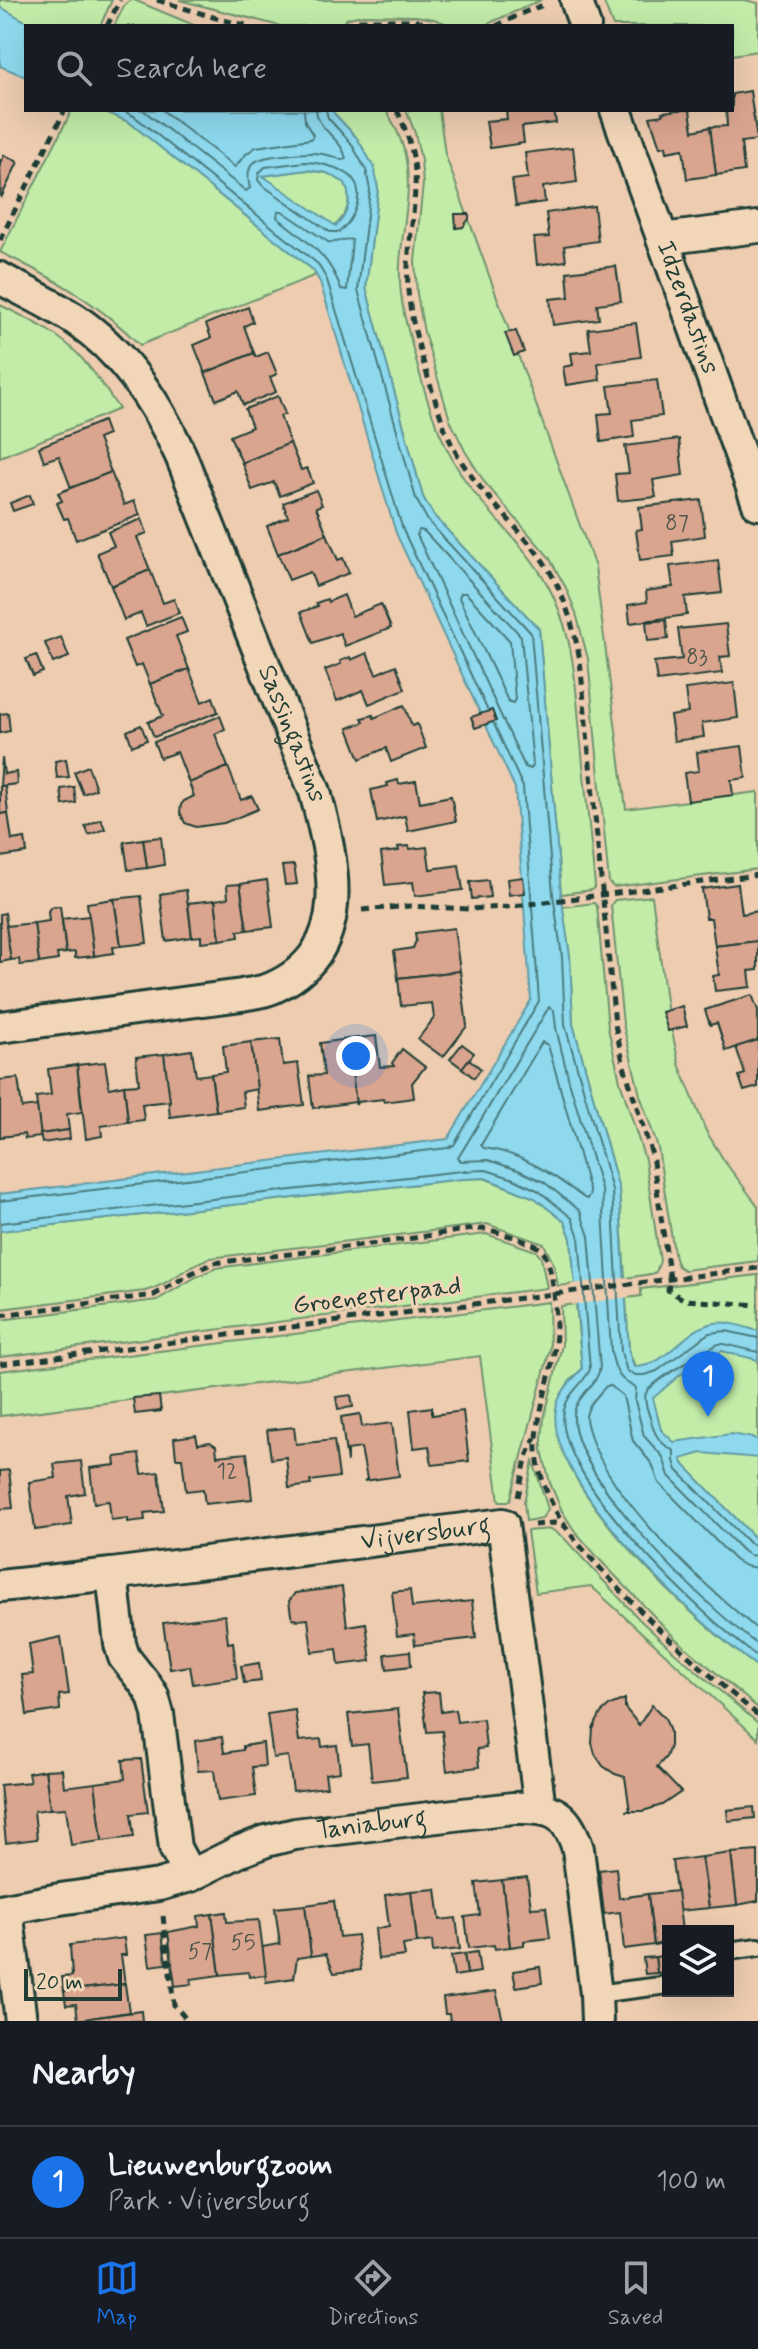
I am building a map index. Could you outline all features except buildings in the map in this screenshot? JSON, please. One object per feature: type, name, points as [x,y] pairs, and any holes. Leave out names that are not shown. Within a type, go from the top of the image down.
[{"type":"street","points":[[576,0],[584,24]]},
{"type":"street","name":"Idzerdastins","points":[[617,112],[758,504]]},
{"type":"street","points":[[662,239],[758,227]]},
{"type":"street","name":"Sassingastins","points":[[0,278],[76,320],[103,341],[145,388],[162,415],[315,792],[324,825],[333,909],[330,928],[310,962],[271,989],[0,1027]]},
{"type":"street","name":"Vijversburg","points":[[0,1586],[503,1524],[540,1808]]},
{"type":"street","points":[[112,1574],[120,1644],[124,1657],[153,1696],[175,1848],[190,1876]]},
{"type":"street","name":"Taniaburg","points":[[21,2021],[3,1910],[159,1885],[190,1876],[266,1841],[295,1834],[513,1808],[540,1808]]},
{"type":"street","points":[[540,1808],[563,1818],[572,1831],[578,1849],[597,2008]]},
{"type":"lane","points":[[734,1950],[758,1947]]},
{"type":"lane","points":[[597,2008],[662,1987]]},
{"type":"path","points":[[108,24],[120,0]]},
{"type":"path","points":[[157,0],[241,24]]},
{"type":"path","points":[[500,24],[558,0]]},
{"type":"path","points":[[349,24],[362,20],[414,20],[430,24]]},
{"type":"path","points":[[0,240],[64,112]]},
{"type":"path","points":[[398,112],[411,145],[416,185],[407,261],[409,294],[416,330],[445,429],[474,480],[540,557],[566,605],[575,633],[615,1025],[624,1066],[652,1155],[670,1279],[669,1292],[685,1300],[758,1305]]},
{"type":"path","points":[[333,909],[506,907],[758,875]]},
{"type":"path","points":[[0,1315],[154,1295],[213,1263],[486,1229],[533,1244],[541,1249],[557,1294],[555,1348],[536,1437],[541,1474],[553,1508],[567,1532],[674,1646],[758,1715]]},
{"type":"path","name":"Groenesterpaad","points":[[0,1364],[758,1268]]},
{"type":"path","points":[[503,1524],[516,1503],[526,1459],[536,1437]]},
{"type":"path","points":[[159,1885],[174,2005],[188,2021]]},
{"type":"green space","points":[[0,0],[112,0],[101,24],[30,24],[0,7]]},
{"type":"green space","points":[[134,0],[191,24],[115,24],[125,4]]},
{"type":"green space","points":[[179,0],[541,0],[487,24],[448,24],[416,16],[363,15],[348,18],[341,24],[272,24]]},
{"type":"green space","points":[[603,0],[744,0],[758,3],[758,51],[734,55],[734,24],[612,24]]},
{"type":"green space","points":[[71,112],[106,112],[129,122],[316,275],[140,345],[124,329],[74,292],[0,252]]},
{"type":"green space","points":[[333,112],[387,112],[403,146],[408,186],[400,263],[401,296],[418,368],[444,443],[474,493],[535,564],[561,614],[575,682],[595,886],[592,890],[561,894],[539,629],[434,516],[423,497],[366,288],[378,189],[374,167],[357,138]]},
{"type":"green space","points":[[407,112],[439,112],[445,154],[595,567],[626,809],[758,792],[758,869],[614,887],[609,883],[588,659],[576,613],[549,557],[485,483],[465,451],[450,420],[424,332],[415,261],[423,184],[415,133]]},
{"type":"green space","points":[[307,170],[327,173],[346,183],[348,206],[335,226],[262,176]]},
{"type":"green space","points":[[0,305],[67,344],[90,368],[119,409],[0,457]]},
{"type":"green space","points":[[652,896],[667,1008],[679,1064],[706,1131],[758,1206],[758,1261],[684,1270],[675,1259],[658,1148],[640,1095],[623,1024],[611,905],[615,900]]},
{"type":"green space","points":[[594,903],[597,906],[608,1028],[620,1081],[645,1160],[660,1261],[656,1272],[625,1278],[619,1189],[573,1024],[570,956],[562,907]]},
{"type":"green space","points":[[484,1178],[535,1198],[565,1222],[571,1238],[575,1284],[558,1286],[554,1265],[544,1244],[487,1224],[210,1258],[145,1291],[0,1309],[0,1231]]},
{"type":"green space","points":[[486,1234],[536,1251],[541,1258],[547,1288],[0,1357],[0,1320],[157,1300],[216,1268]]},
{"type":"green space","points":[[758,1275],[758,1541],[684,1465],[661,1430],[629,1352],[626,1298],[641,1296],[641,1289]]},
{"type":"green space","points":[[549,1302],[550,1349],[510,1501],[499,1501],[480,1356],[0,1416],[0,1371]]},
{"type":"green space","points":[[576,1304],[582,1369],[566,1387],[558,1432],[569,1466],[588,1497],[642,1563],[703,1622],[758,1667],[758,1708],[677,1640],[601,1561],[562,1511],[550,1483],[542,1439],[562,1345],[561,1306]]},
{"type":"green space","points":[[533,1461],[548,1509],[542,1518],[526,1521],[524,1502]]},
{"type":"green space","points":[[551,1529],[563,1537],[673,1651],[758,1723],[758,1739],[591,1586],[536,1593],[527,1531]]},
{"type":"water","points":[[0,7],[30,24],[24,24],[24,76],[0,66]]},
{"type":"water","points":[[106,112],[333,112],[357,138],[374,167],[378,189],[366,288],[423,497],[434,516],[539,629],[561,894],[570,956],[573,1024],[619,1189],[629,1352],[634,1367],[646,1366],[704,1326],[726,1323],[758,1331],[758,1360],[722,1351],[680,1375],[653,1398],[661,1430],[674,1442],[731,1434],[758,1439],[758,1458],[702,1453],[681,1459],[758,1541],[758,1667],[666,1587],[632,1551],[574,1475],[559,1439],[556,1409],[562,1392],[582,1369],[571,1238],[565,1222],[535,1198],[485,1178],[462,1179],[0,1231],[0,1194],[448,1139],[531,1000],[515,788],[396,533],[320,282],[313,270],[129,122]],"holes":[[[307,170],[327,173],[345,183],[349,201],[344,216],[336,226],[263,176]]]},
{"type":"pier","points":[[629,1277],[630,1297],[572,1305],[571,1284]]},
{"type":"place","name":"Lieuwenburgzoom","points":[[708,1417]]}]
